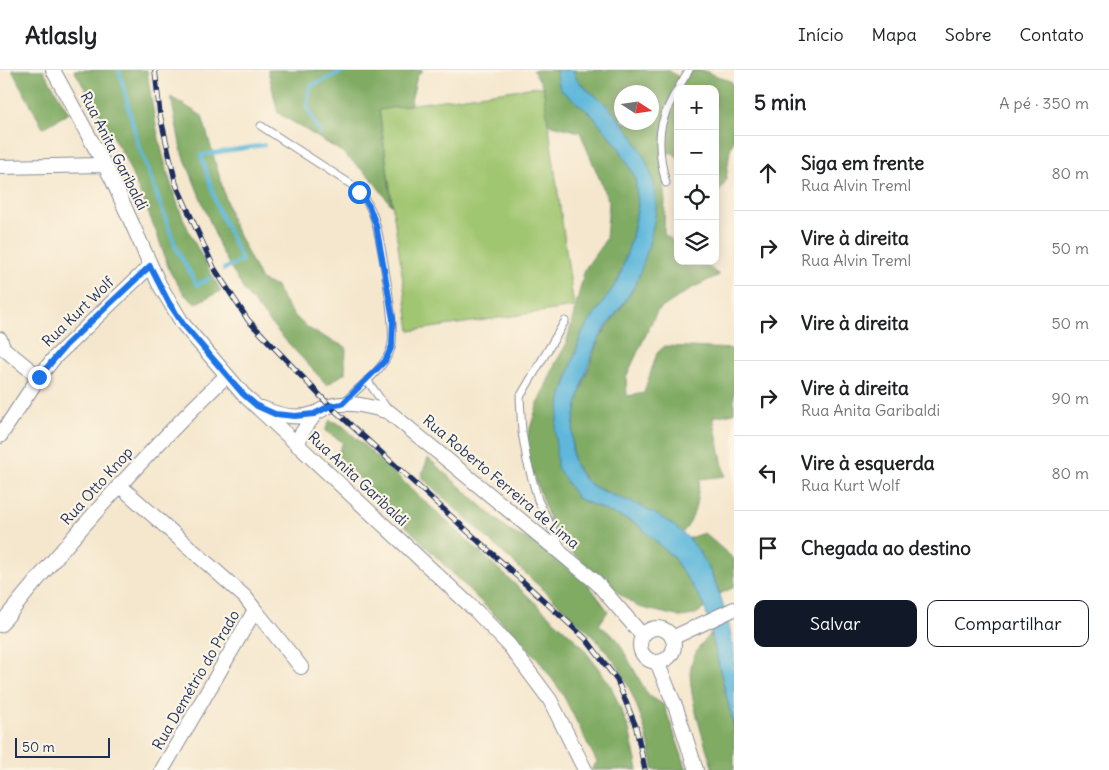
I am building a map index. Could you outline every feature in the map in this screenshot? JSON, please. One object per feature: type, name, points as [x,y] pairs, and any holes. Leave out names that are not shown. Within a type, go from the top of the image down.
[{"type":"street","name":"Rua Anita Garibaldi","points":[[53,70],[104,165],[130,218],[150,266],[169,303],[183,324],[226,376],[298,446],[476,611],[508,645],[550,700],[585,770]]},
{"type":"street","points":[[0,167],[104,165]]},
{"type":"street","name":"Rua Kurt Wolf","points":[[0,436],[39,377],[66,345],[150,266]]},
{"type":"street","points":[[1,345],[39,377]]},
{"type":"street","name":"Rua Otto Knop","points":[[0,625],[119,484],[162,438],[226,376]]},
{"type":"street","name":"Rua Roberto Ferreira de Lima","points":[[257,406],[275,414],[295,416],[314,414],[330,406],[342,404],[369,406],[389,412],[596,582],[642,636]]},
{"type":"street","points":[[298,446],[301,434],[314,414]]},
{"type":"street","name":"Rua Demétrio do Prado","points":[[119,484],[245,597],[255,610],[162,770]]},
{"type":"street","points":[[672,638],[734,609]]},
{"type":"street","points":[[255,610],[301,667]]},
{"type":"street","points":[[654,628],[661,629],[672,638],[672,651],[663,661],[657,662],[644,656],[640,643],[642,636],[654,628]]},
{"type":"street","points":[[657,662],[676,708],[696,770]]},
{"type":"lane","points":[[666,183],[659,152],[660,129],[667,110],[689,70]]},
{"type":"lane","points":[[261,126],[352,185],[364,198],[373,214],[394,328],[392,346],[389,354],[367,380],[342,404]]},
{"type":"lane","points":[[565,321],[520,397],[523,440],[538,500],[565,556]]},
{"type":"lane","points":[[367,380],[389,412]]},
{"type":"green space","points":[[12,70],[43,70],[69,113],[43,128]]},
{"type":"green space","points":[[74,70],[147,70],[159,140],[173,191],[198,250],[221,291],[196,303],[185,295],[170,272],[156,231],[125,158]]},
{"type":"green space","points":[[268,70],[423,70],[417,76],[410,105],[379,110],[392,206],[371,178],[342,152],[278,113]]},
{"type":"green space","points":[[533,70],[556,70],[561,89],[591,114],[618,146],[635,177],[638,206],[632,237],[619,279],[582,333],[562,395],[577,498],[637,524],[673,557],[704,604],[705,608],[694,615],[681,617],[638,607],[617,592],[557,540],[524,448],[536,409],[556,362],[566,345],[585,269],[606,239],[609,202],[580,132],[548,124],[543,86]]},
{"type":"green space","points":[[573,70],[668,70],[683,80],[689,70],[702,70],[732,82],[734,140],[730,149],[726,180],[719,192],[719,85],[674,85],[674,154],[660,152],[665,201],[664,234],[674,241],[674,265],[706,265],[719,275],[692,288],[657,311],[626,377],[627,396],[644,393],[657,353],[665,346],[734,349],[734,413],[713,417],[725,476],[700,479],[693,515],[682,533],[646,509],[588,484],[573,461],[572,432],[578,399],[598,341],[635,287],[649,241],[656,206],[617,130],[659,130],[659,85],[614,85],[614,124],[603,102],[576,80]]},
{"type":"green space","points":[[543,86],[574,307],[410,331],[379,109]]},
{"type":"green space","points":[[171,97],[202,116],[233,224],[261,280],[277,287],[290,310],[304,325],[346,347],[345,373],[327,385],[279,333],[245,292],[222,252],[181,149]]},
{"type":"green space","points":[[330,420],[343,426],[580,644],[610,684],[629,729],[638,770],[591,770],[597,762],[562,693],[538,659],[337,455],[343,442],[325,431]]},
{"type":"green space","points":[[428,458],[511,532],[538,544],[588,584],[608,611],[599,625],[617,639],[648,695],[664,705],[687,770],[653,770],[643,722],[624,677],[617,666],[591,634],[421,477]]},
{"type":"green space","points":[[704,533],[734,559],[734,587],[720,594],[711,571],[689,538]]},
{"type":"green space","points":[[711,633],[734,727],[734,770],[713,770],[691,689],[692,661],[699,648]]},
{"type":"water","points":[[556,70],[573,70],[581,84],[614,113],[614,130],[628,130],[640,148],[651,176],[656,205],[651,235],[637,281],[598,340],[588,366],[574,419],[572,451],[574,462],[579,472],[595,487],[636,504],[674,526],[697,548],[705,561],[725,610],[732,643],[734,656],[734,727],[704,604],[673,557],[637,524],[577,498],[557,467],[555,431],[562,395],[582,333],[619,279],[632,237],[638,206],[635,177],[618,146],[591,114],[560,89]]},
{"type":"waterway","points":[[119,70],[137,140],[176,248],[197,285],[210,278]]},
{"type":"waterway","points":[[320,134],[307,106],[310,86],[347,70]]},
{"type":"waterway","points":[[224,269],[242,260],[218,209],[201,155],[264,145]]},
{"type":"railway","points":[[155,70],[160,115],[176,184],[214,268],[248,320],[330,406],[586,639],[617,680],[636,727],[645,770]]},
{"type":"route","points":[[39,377],[66,345],[150,266],[158,284],[183,324],[226,376],[257,406],[275,414],[295,416],[314,414],[330,406],[342,404],[385,361],[392,346],[394,328],[376,225],[369,206],[359,192]]}]
